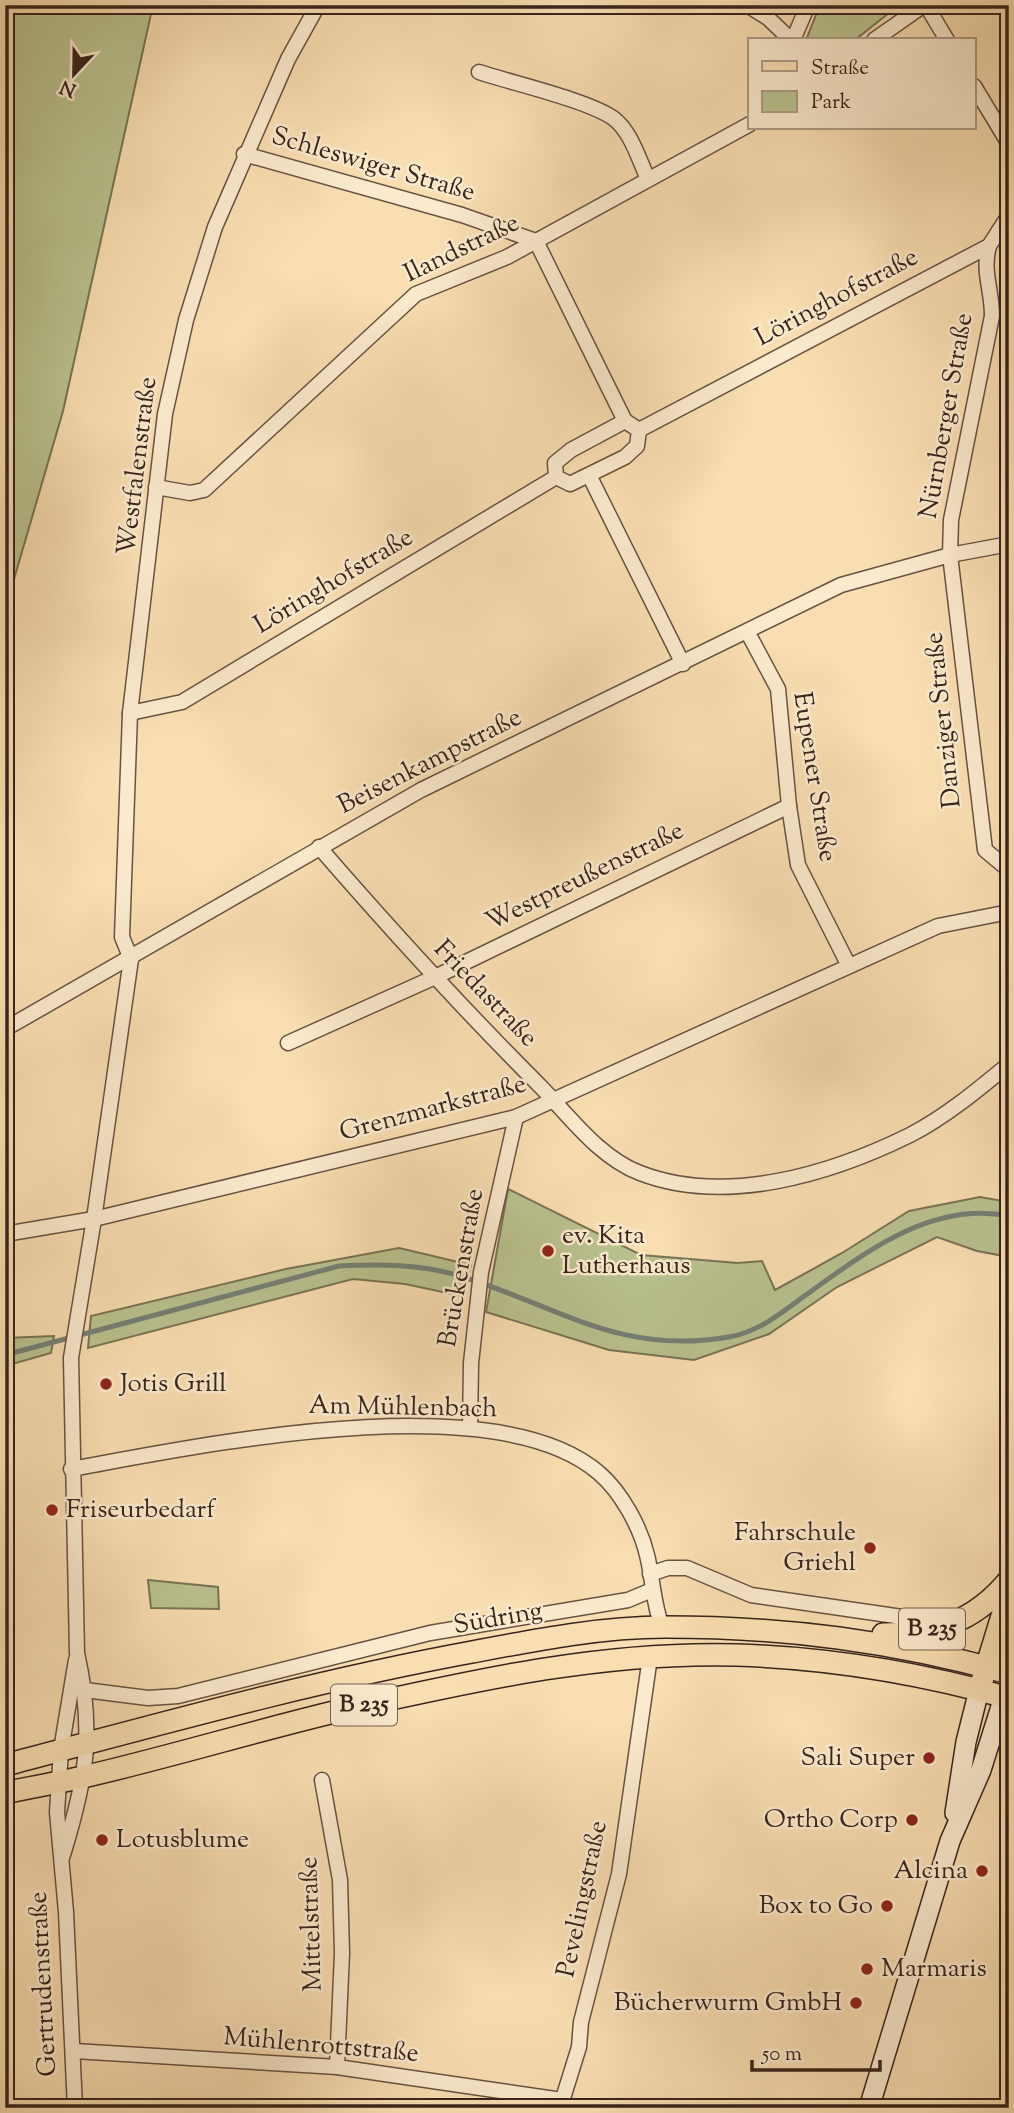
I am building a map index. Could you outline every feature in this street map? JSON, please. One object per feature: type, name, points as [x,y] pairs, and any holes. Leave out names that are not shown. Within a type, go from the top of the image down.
[{"type":"main road","name":"B 235","points":[[839,1636],[918,1633],[951,1624],[970,1616],[991,1601],[1009,1580]]},
{"type":"main road","name":"B 235","points":[[979,1690],[1009,1593]]},
{"type":"main road","name":"Südring","points":[[5,1765],[364,1671],[551,1637],[662,1627],[797,1631],[910,1648],[1009,1673]]},
{"type":"main road","name":"B 235","points":[[5,1793],[83,1777],[307,1718],[478,1679],[558,1666],[650,1657],[736,1655],[858,1664],[979,1690],[1007,1692]]},
{"type":"main road","points":[[950,1841],[965,1742],[979,1690]]},
{"type":"main road","points":[[869,2108],[950,1841],[981,1770],[1007,1692]]},
{"type":"street","name":"Westfalenstraße","points":[[131,959],[122,937],[130,713],[148,583],[165,414],[186,320],[215,227],[244,154],[288,59],[318,5]]},
{"type":"street","points":[[747,5],[768,18],[790,38]]},
{"type":"street","points":[[793,38],[808,5]]},
{"type":"street","points":[[877,38],[925,5],[946,38]]},
{"type":"street","points":[[479,72],[576,103],[613,118],[628,136],[648,179]]},
{"type":"street","points":[[976,89],[1009,144]]},
{"type":"street","name":"Ilandstraße","points":[[156,487],[190,493],[204,490],[416,294],[476,272],[748,125]]},
{"type":"street","name":"Schleswiger Straße","points":[[244,154],[462,215],[536,241]]},
{"type":"street","name":"Löringhofstraße","points":[[639,430],[989,246],[1009,215]]},
{"type":"street","points":[[536,241],[625,421],[639,430],[637,446],[625,457],[590,477],[570,484],[556,477],[555,463],[570,450],[625,421]]},
{"type":"street","name":"Nürnberger Straße","points":[[950,555],[951,520],[992,316],[992,293],[983,267],[989,246]]},
{"type":"street","name":"Löringhofstraße","points":[[130,713],[182,702],[556,477]]},
{"type":"street","points":[[590,477],[683,664]]},
{"type":"street","name":"Beisenkampstraße","points":[[5,1029],[421,790],[841,586],[950,555],[1009,544]]},
{"type":"street","name":"Danziger Straße","points":[[950,555],[985,850],[1009,870]]},
{"type":"street","name":"Eupener Straße","points":[[748,633],[778,689],[789,806],[798,865],[849,966]]},
{"type":"street","name":"Westpreußenstraße","points":[[288,1043],[433,978],[789,806]]},
{"type":"street","name":"Friedastraße","points":[[319,847],[433,978],[554,1100],[584,1136],[638,1173],[696,1188],[768,1183],[856,1159],[913,1134],[1009,1064]]},
{"type":"street","name":"Grenzmarkstraße","points":[[5,1234],[94,1219],[516,1117],[938,926],[1009,912]]},
{"type":"street","points":[[94,1219],[131,959]]},
{"type":"street","name":"Brückenstraße","points":[[470,1428],[471,1363],[482,1270],[516,1117]]},
{"type":"street","name":"Gertrudenstraße","points":[[62,1858],[77,1808],[88,1742],[85,1690],[77,1653],[71,1469],[71,1358],[94,1219]]},
{"type":"street","name":"Am Mühlenbach","points":[[71,1469],[300,1431],[470,1428],[551,1444],[599,1473],[630,1513],[647,1554],[652,1590],[662,1627]]},
{"type":"street","points":[[650,1574],[668,1568],[688,1568],[751,1595],[909,1618]]},
{"type":"street","name":"Südring","points":[[85,1690],[148,1698],[178,1696],[429,1633],[628,1600],[652,1590]]},
{"type":"street","name":"Gertrudenstraße","points":[[75,2108],[74,2051],[57,1812],[61,1750],[77,1653]]},
{"type":"street","name":"Pevelingstraße","points":[[561,2104],[579,2048],[581,2022],[619,1874],[650,1657]]},
{"type":"street","name":"Mittelstraße","points":[[322,1780],[340,1880],[342,1953],[337,2067]]},
{"type":"street","name":"Mühlenrottstraße","points":[[74,2051],[337,2067],[561,2104]]},
{"type":"green space","points":[[5,5],[153,5],[63,411],[5,610]]},
{"type":"green space","points":[[820,5],[899,5],[858,38],[807,38]]},
{"type":"green space","points":[[508,1189],[641,1255],[738,1263],[762,1261],[775,1290],[842,1253],[909,1211],[980,1197],[1009,1202],[1009,1257],[977,1251],[937,1237],[837,1287],[769,1334],[694,1360],[609,1350],[486,1312]]},
{"type":"green space","points":[[399,1248],[471,1265],[462,1296],[405,1284],[353,1279],[88,1348],[91,1316],[286,1269]]},
{"type":"green space","points":[[54,1336],[51,1353],[5,1366],[5,1338]]},
{"type":"green space","points":[[148,1580],[218,1587],[219,1609],[151,1608]]},
{"type":"waterway","points":[[5,1355],[339,1266],[354,1265],[400,1266],[445,1272],[622,1334],[655,1340],[690,1341],[729,1337],[768,1322],[849,1264],[898,1235],[952,1216],[980,1213],[1009,1216]]},
{"type":"place","name":"ev. Kita Lutherhaus","points":[[548,1251]]},
{"type":"place","name":"Jotis Grill","points":[[106,1384]]},
{"type":"place","name":"Friseurbedarf","points":[[52,1510]]},
{"type":"place","name":"Fahrschule Griehl","points":[[870,1548]]},
{"type":"place","name":"Sali Super","points":[[929,1758]]},
{"type":"place","name":"Ortho Corp","points":[[912,1820]]},
{"type":"place","name":"Lotusblume","points":[[102,1840]]},
{"type":"place","name":"Alcina","points":[[982,1871]]},
{"type":"place","name":"Box to Go","points":[[887,1906]]},
{"type":"place","name":"Marmaris","points":[[867,1969]]},
{"type":"place","name":"Bücherwurm GmbH","points":[[856,2003]]}]
